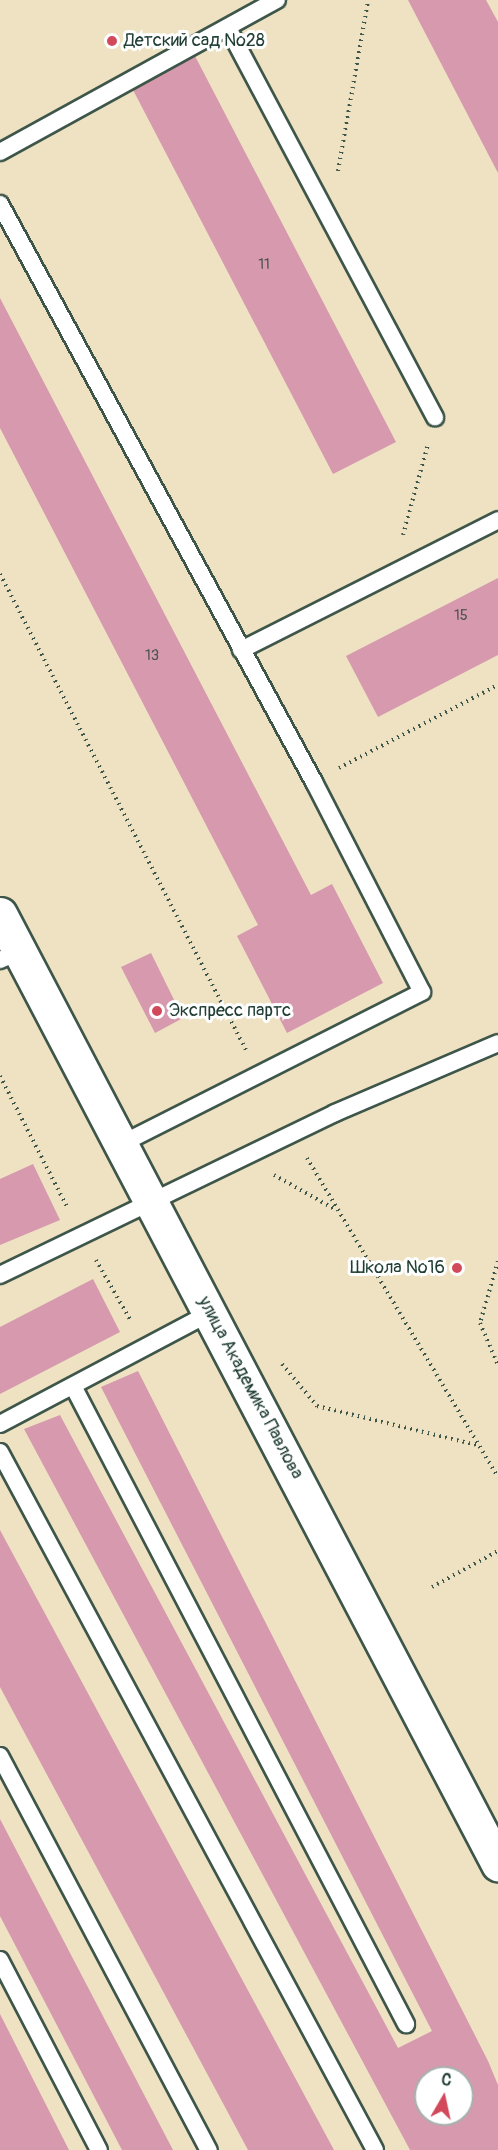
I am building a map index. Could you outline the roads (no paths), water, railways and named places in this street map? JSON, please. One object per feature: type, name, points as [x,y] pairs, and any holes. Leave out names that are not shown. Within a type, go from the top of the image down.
[{"type":"main road","name":"улица Академика Павлова","points":[[0,914],[10,956],[121,1144],[498,1864]]},
{"type":"lane","points":[[0,152],[277,0]]},
{"type":"lane","points":[[228,28],[435,417]]},
{"type":"lane","points":[[0,204],[5,230],[314,782],[422,992],[258,1072],[121,1144]]},
{"type":"lane","points":[[241,650],[498,520]]},
{"type":"lane","points":[[0,1275],[153,1205],[293,1134],[498,1043]]},
{"type":"lane","points":[[0,1424],[210,1313]]},
{"type":"lane","points":[[73,1386],[406,2024]]},
{"type":"lane","points":[[0,1452],[375,2150]]},
{"type":"lane","points":[[0,1756],[209,2150]]},
{"type":"lane","points":[[0,1960],[99,2150]]},
{"type":"place","name":"Детский сад №28","points":[[112,41]]},
{"type":"place","name":"Экспресс партс","points":[[157,1011]]},
{"type":"place","name":"Школа №16","points":[[457,1268]]}]
